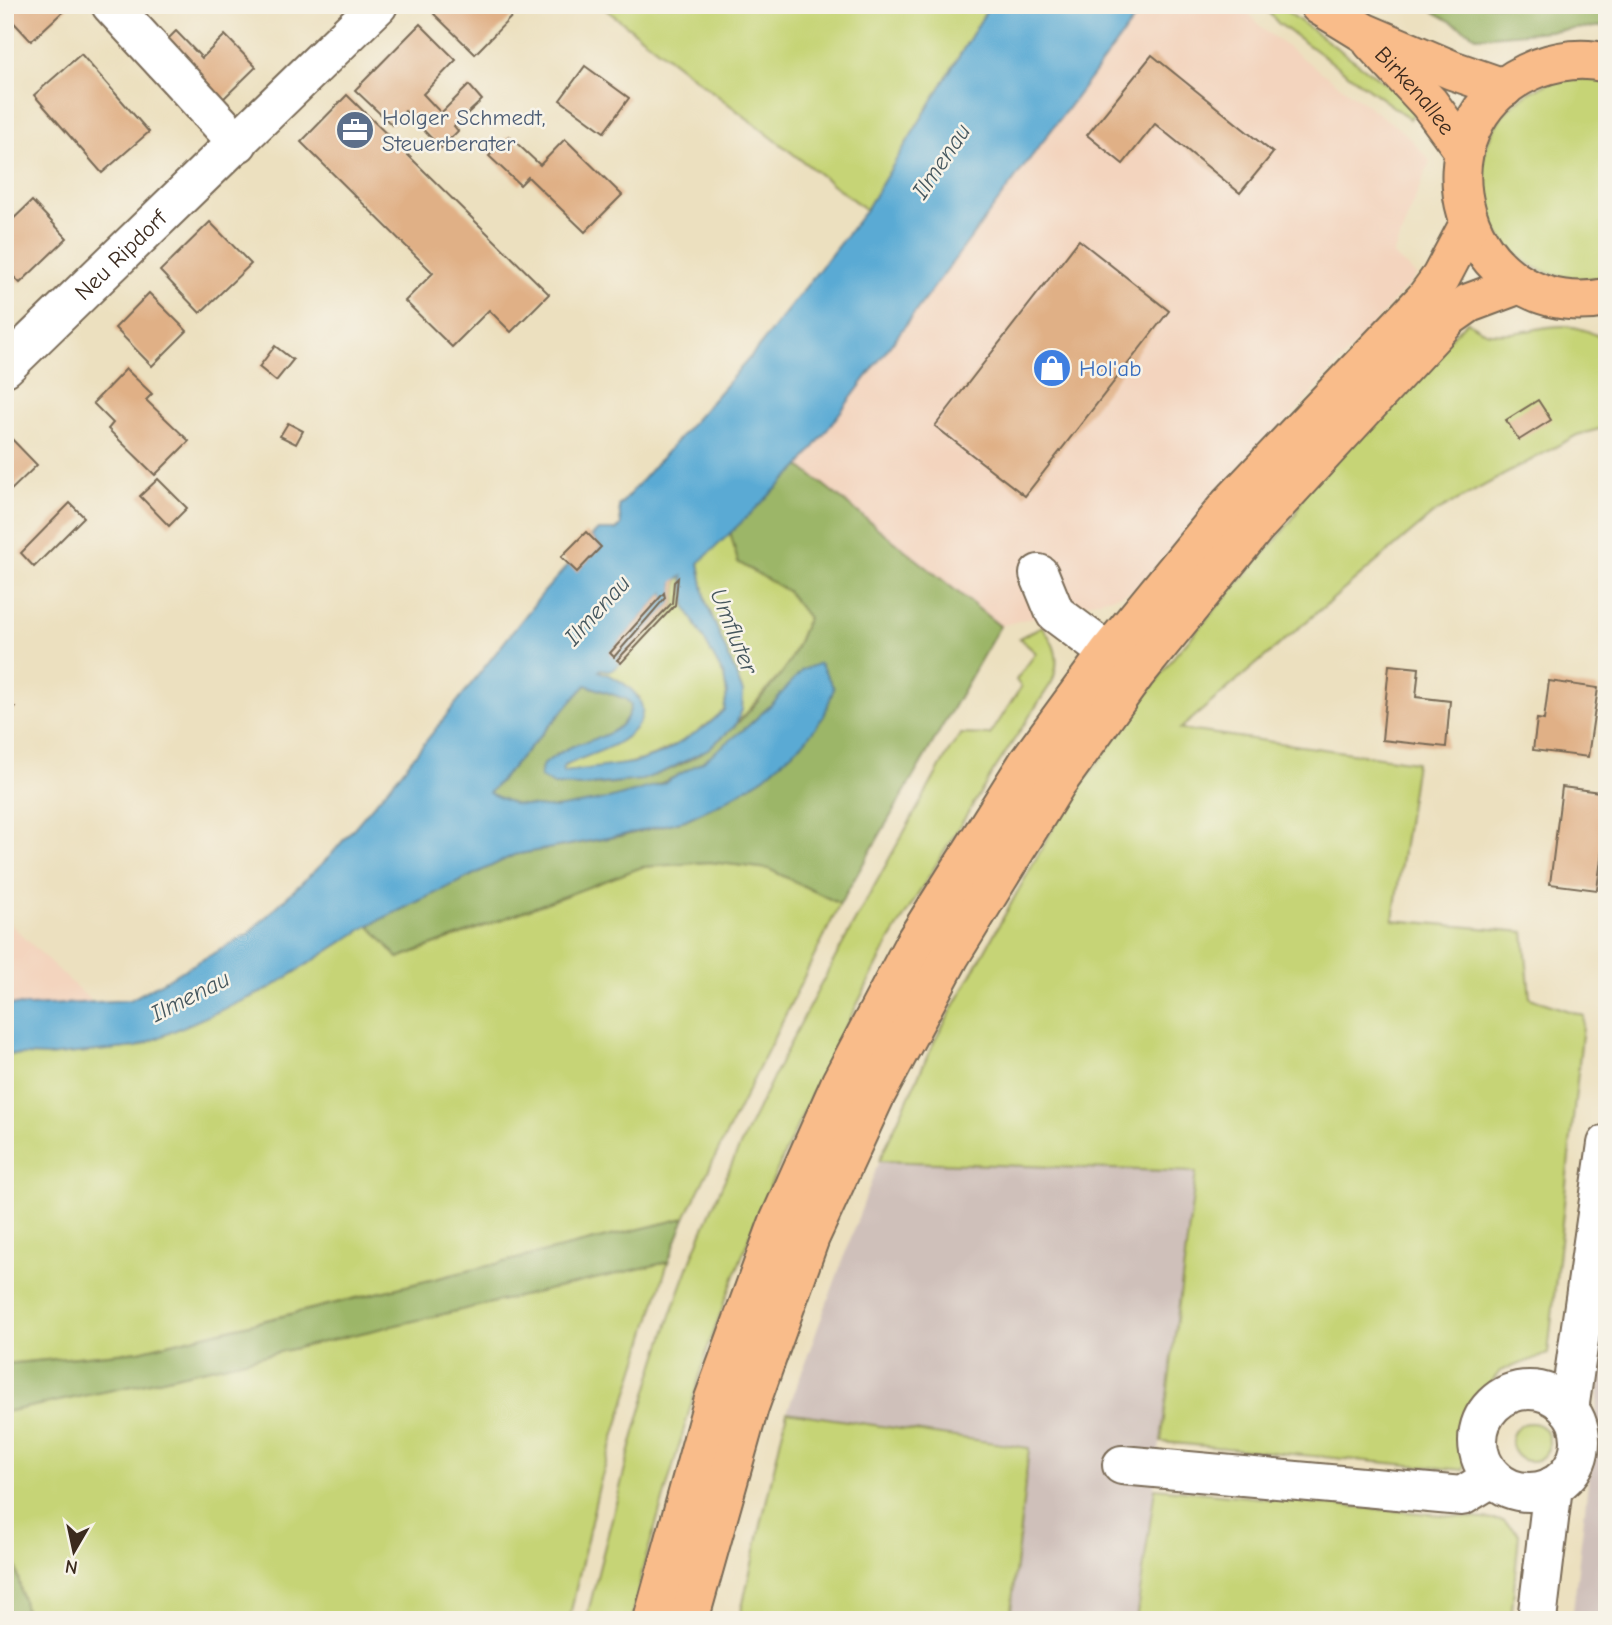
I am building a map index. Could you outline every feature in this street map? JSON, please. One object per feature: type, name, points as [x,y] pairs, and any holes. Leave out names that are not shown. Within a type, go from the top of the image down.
[{"type":"main road","name":"Birkenallee","points":[[1319,5],[1363,33],[1452,70],[1504,88]]},
{"type":"main road","name":"Birkenallee","points":[[1363,33],[1429,103],[1464,150]]},
{"type":"main road","points":[[1607,63],[1575,59],[1550,64],[1526,73],[1504,88],[1487,106],[1473,127],[1464,150],[1461,191],[1469,224],[1481,247],[1499,268],[1520,284],[1542,294],[1566,300],[1591,301],[1607,298]]},
{"type":"main road","points":[[688,1620],[753,1394],[810,1237],[875,1096],[950,956],[1056,784],[1122,663],[1229,505],[1425,299],[1441,277],[1469,224]]},
{"type":"main road","points":[[653,1620],[714,1399],[778,1224],[841,1082],[915,942],[1027,764],[1256,526],[1449,317],[1469,303],[1520,284]]},
{"type":"street","points":[[111,5],[237,143]]},
{"type":"street","name":"Neu Ripdorf","points":[[5,367],[378,5]]},
{"type":"street","points":[[1039,574],[1055,613],[1122,663]]},
{"type":"street","points":[[1569,1410],[1607,1144]]},
{"type":"street","points":[[1534,1390],[1555,1397],[1569,1410],[1579,1434],[1579,1450],[1573,1466],[1563,1478],[1553,1486],[1520,1491],[1505,1486],[1493,1477],[1479,1452],[1478,1437],[1482,1420],[1491,1406],[1513,1392],[1534,1390]]},
{"type":"street","points":[[1122,1465],[1462,1496],[1493,1477]]},
{"type":"street","points":[[1537,1620],[1553,1486]]},
{"type":"shaded area","points":[[1145,5],[1241,5],[1264,30],[1405,133],[1430,161],[1393,255],[1417,276],[1134,591],[1000,626],[800,466]]},
{"type":"shaded area","points":[[5,919],[92,1002],[30,1006],[5,1004]]},
{"type":"shaded area","points":[[879,1161],[1197,1172],[1136,1620],[1010,1620],[1029,1448],[787,1412]]},
{"type":"shaded area","points":[[1607,1318],[1607,1620],[1572,1620]]},
{"type":"green space","points":[[600,5],[990,5],[866,210]]},
{"type":"green space","points":[[1262,5],[1278,5],[1418,107],[1410,119],[1278,23]]},
{"type":"green space","points":[[1422,5],[1607,5],[1607,26],[1478,37]]},
{"type":"green space","points":[[1564,78],[1607,80],[1607,276],[1601,278],[1559,276],[1535,267],[1516,254],[1500,236],[1489,215],[1483,192],[1482,168],[1487,144],[1498,122],[1511,106],[1527,94]]},
{"type":"green space","points":[[1467,321],[1488,333],[1575,327],[1607,341],[1607,427],[1577,435],[1434,513],[1180,729],[1416,762],[1393,920],[1524,932],[1530,998],[1584,1016],[1548,1354],[1500,1371],[1476,1403],[1463,1470],[1161,1442],[1196,1172],[879,1161],[934,1042],[1062,812],[1176,654],[1296,514],[1305,491]]},
{"type":"green space","points":[[800,466],[1000,626],[840,904],[769,869],[710,862],[642,867],[398,958],[369,925],[514,855],[627,835],[685,820],[723,802],[764,777],[775,701],[710,757],[659,784],[609,800],[558,808],[513,804],[488,794],[586,685],[626,699],[631,705],[621,725],[612,733],[556,754],[554,785],[616,783],[668,770],[692,759],[737,724],[783,671],[793,655],[808,618],[787,591],[738,562],[730,531]]},
{"type":"green space","points":[[730,531],[738,562],[787,591],[808,618],[787,667],[735,726],[742,709],[743,692],[706,602],[699,563]]},
{"type":"green space","points":[[683,576],[684,590],[724,676],[727,694],[724,710],[688,738],[650,757],[609,768],[564,772],[561,769],[582,757],[640,698],[615,679],[598,672],[601,668],[611,671],[675,606],[678,578]]},
{"type":"green space","points":[[1042,626],[1056,653],[1052,682],[993,772],[890,940],[813,1091],[761,1206],[709,1344],[643,1568],[632,1620],[586,1620],[653,1371],[686,1273],[732,1164],[790,1044],[852,926],[949,751],[961,734],[990,735],[1021,687],[1016,680],[1036,653],[1019,638]]},
{"type":"green space","points":[[710,862],[769,869],[840,904],[685,1218],[139,1351],[5,1364],[5,1054],[47,1056],[137,1047],[267,990],[369,925],[399,958],[642,867]]},
{"type":"green space","points":[[685,1218],[668,1262],[137,1385],[5,1412],[5,1364],[139,1351]]},
{"type":"green space","points":[[668,1262],[599,1486],[569,1620],[27,1620],[5,1514],[5,1412],[137,1385]]},
{"type":"green space","points":[[787,1412],[1029,1448],[1010,1620],[739,1620]]},
{"type":"green space","points":[[1530,1423],[1544,1428],[1549,1442],[1544,1456],[1530,1461],[1516,1456],[1511,1442],[1516,1428]]},
{"type":"green space","points":[[1155,1488],[1504,1521],[1519,1534],[1511,1620],[1136,1620]]},
{"type":"green space","points":[[5,1514],[27,1620],[5,1620]]},
{"type":"water","name":"Ilmenau","points":[[990,5],[1145,5],[800,466],[699,563],[706,602],[743,692],[742,710],[735,726],[708,749],[642,780],[580,786],[554,785],[540,777],[542,766],[571,747],[602,737],[618,728],[624,722],[631,705],[626,699],[586,685],[489,793],[514,804],[556,808],[612,798],[664,783],[702,762],[747,727],[802,670],[820,663],[834,688],[824,716],[805,741],[764,777],[723,802],[685,820],[623,835],[514,855],[369,925],[267,990],[137,1047],[47,1056],[5,1054],[5,1004],[30,1006],[130,1000],[248,934],[330,856],[400,774],[544,592],[569,564],[577,571],[601,547],[591,537],[598,530],[616,530],[621,526],[619,506],[753,354],[866,210]],"holes":[[[683,576],[686,607],[724,676],[727,694],[724,710],[708,725],[663,753],[633,763],[564,772],[562,769],[567,764],[624,739],[639,722],[642,712],[636,694],[619,680],[599,671],[611,671],[621,663],[618,660],[672,603],[674,582]],[[664,593],[665,598],[614,656],[610,653]]]},
{"type":"building","points":[[5,5],[70,5],[31,41],[5,13]]},
{"type":"building","points":[[443,5],[523,5],[475,54],[434,14]]},
{"type":"building","points":[[420,24],[456,60],[423,94],[441,113],[469,85],[482,100],[454,126],[458,131],[441,148],[405,111],[392,125],[355,90]]},
{"type":"building","points":[[176,31],[202,58],[225,35],[256,67],[219,103],[162,45]]},
{"type":"building","points":[[81,54],[149,132],[102,173],[34,95]]},
{"type":"building","points":[[1152,55],[1273,153],[1240,193],[1155,124],[1123,164],[1087,135]]},
{"type":"building","points":[[585,66],[629,98],[604,132],[560,100]]},
{"type":"building","points":[[347,95],[549,294],[511,332],[489,310],[452,347],[405,301],[433,273],[301,142]]},
{"type":"building","points":[[509,136],[540,165],[565,139],[622,195],[585,232],[528,177],[520,185],[489,156]]},
{"type":"building","points":[[32,201],[67,238],[20,283],[5,268],[5,227]]},
{"type":"building","points":[[210,222],[251,264],[200,313],[160,271]]},
{"type":"building","name":"Hol'ab","points":[[1079,240],[1169,311],[1025,496],[935,426]]},
{"type":"building","points":[[149,293],[187,331],[152,366],[115,328]]},
{"type":"building","points":[[275,346],[293,360],[276,381],[259,367]]},
{"type":"building","points":[[126,369],[152,394],[146,400],[189,441],[155,475],[108,429],[113,423],[93,403]]},
{"type":"building","points":[[1538,400],[1551,420],[1519,440],[1506,420]]},
{"type":"building","points":[[288,423],[303,431],[296,444],[280,436]]},
{"type":"building","points":[[5,432],[37,465],[5,496]]},
{"type":"building","points":[[158,479],[187,508],[169,526],[140,496]]},
{"type":"building","points":[[70,503],[84,517],[34,567],[21,553]]},
{"type":"building","points":[[586,532],[601,547],[577,572],[561,557]]},
{"type":"building","points":[[678,578],[675,605],[621,663],[617,660],[672,603],[674,582]]},
{"type":"building","points":[[664,593],[665,598],[614,657],[610,653]]},
{"type":"building","points":[[1389,665],[1419,668],[1416,697],[1450,701],[1446,747],[1382,740]]},
{"type":"building","points":[[1549,681],[1598,688],[1588,757],[1533,750],[1537,719],[1544,720]]},
{"type":"building","points":[[5,699],[15,708],[5,718]]},
{"type":"building","points":[[1562,787],[1607,793],[1597,890],[1550,884]]},
{"type":"place","name":"Holger Schmedt, Steuerberater","points":[[355,130]]},
{"type":"place","name":"Hol'ab","points":[[1052,368]]},
{"type":"water label","name":"Umfluter","points":[[734,631]]}]
